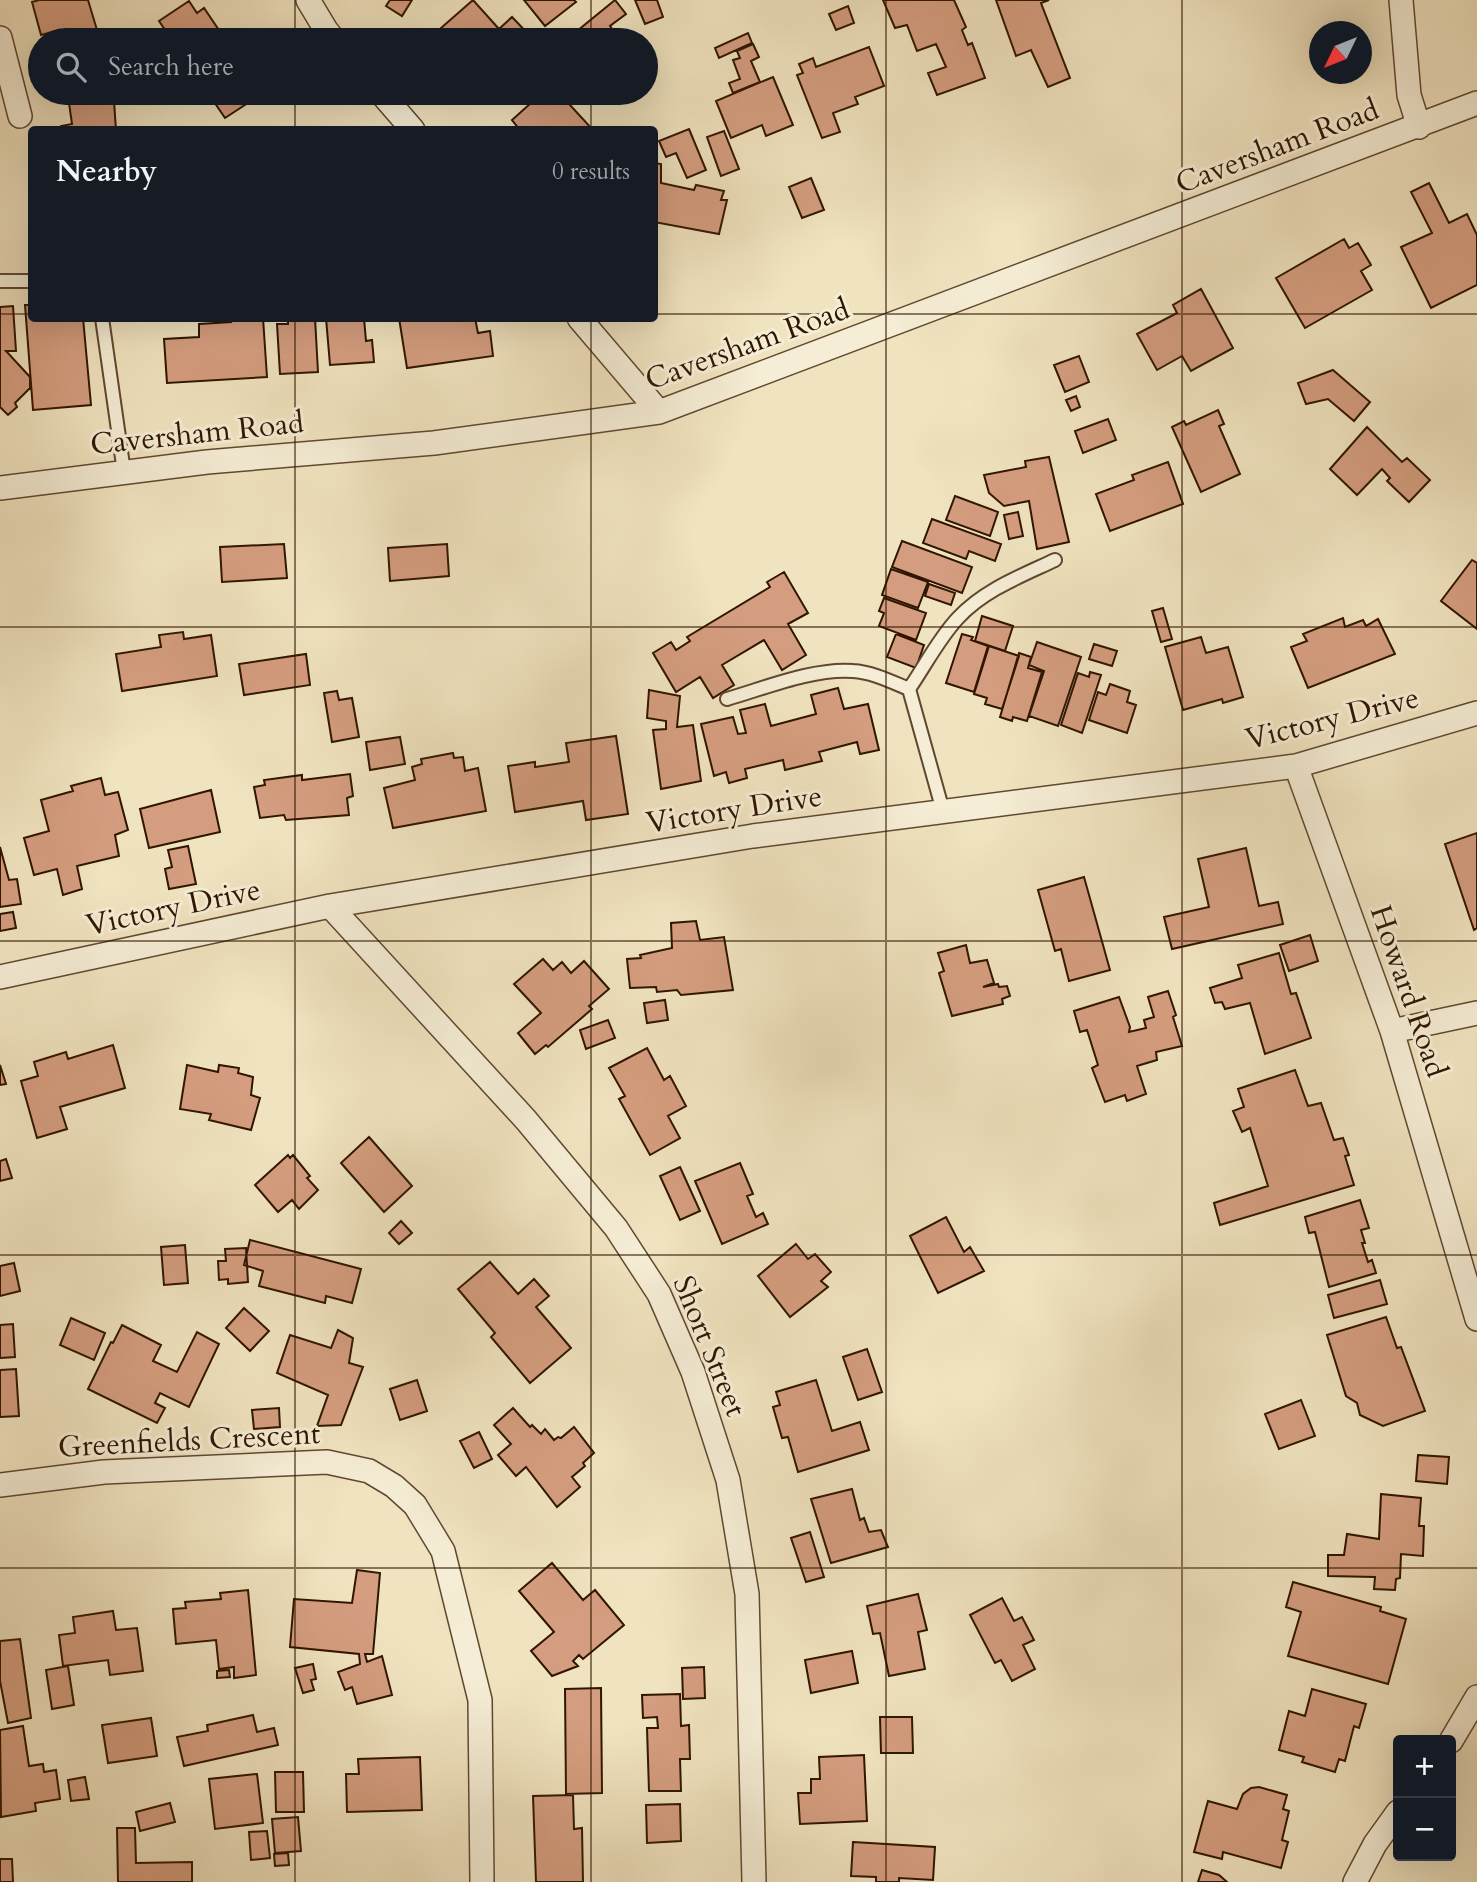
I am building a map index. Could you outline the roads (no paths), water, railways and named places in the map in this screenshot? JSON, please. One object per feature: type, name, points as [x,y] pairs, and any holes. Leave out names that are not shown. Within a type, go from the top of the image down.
[{"type":"street","points":[[308,0],[325,28]]},
{"type":"street","points":[[1401,0],[1409,94],[1419,127]]},
{"type":"street","points":[[0,38],[20,116]]},
{"type":"street","name":"Caversham Road","points":[[3,484],[207,462],[433,443],[659,412],[1477,103]]},
{"type":"street","points":[[391,105],[410,126]]},
{"type":"street","points":[[582,322],[659,412]]},
{"type":"street","name":"Victory Drive","points":[[0,977],[330,906],[753,836],[1297,765],[1477,713]]},
{"type":"street","name":"Howard Road","points":[[1297,765],[1392,1031],[1477,1319]]},
{"type":"street","name":"Short Street","points":[[330,906],[526,1119],[616,1228],[659,1294],[693,1372],[728,1480],[747,1594],[754,1882]]},
{"type":"street","points":[[1392,1031],[1477,1013]]},
{"type":"street","name":"Greenfields Crescent","points":[[0,1485],[104,1472],[327,1462],[369,1471],[394,1486],[415,1505],[443,1551],[480,1700],[482,1882]]},
{"type":"street","points":[[1455,1735],[1477,1697]]},
{"type":"street","points":[[1355,1882],[1375,1844],[1393,1819]]},
{"type":"lane","points":[[0,281],[28,281]]},
{"type":"lane","points":[[103,322],[124,472]]},
{"type":"lane","points":[[943,811],[909,689],[956,619],[971,605],[992,590],[1055,561]]},
{"type":"lane","points":[[727,699],[824,672],[854,671],[880,677],[909,689]]}]
